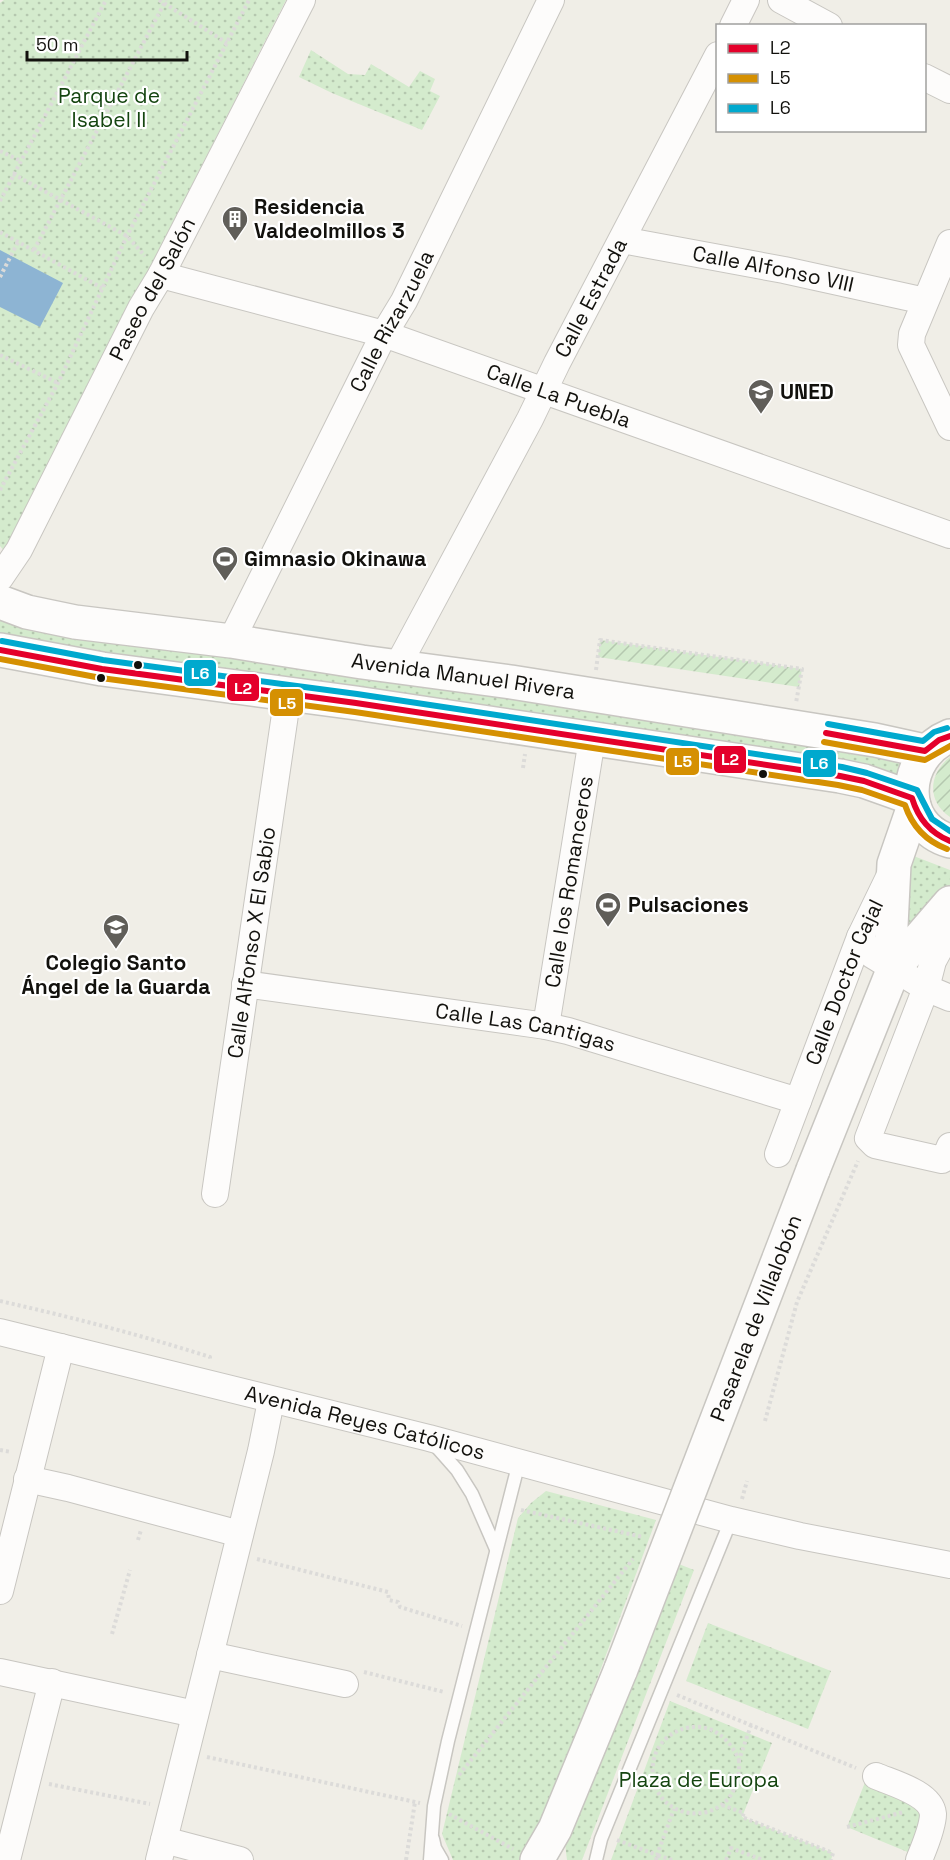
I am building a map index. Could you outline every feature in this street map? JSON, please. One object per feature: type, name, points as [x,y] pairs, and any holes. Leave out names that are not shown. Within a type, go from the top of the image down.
[{"type":"main road","name":"Avenida Manuel Rivera","points":[[0,602],[27,612],[75,622],[231,640],[398,668],[511,682],[875,740],[938,743]]},
{"type":"main road","name":"Avenida Manuel Rivera","points":[[0,650],[102,669],[288,694],[840,776],[864,781],[913,802]]},
{"type":"main road","name":"Calle Doctor Cajal","points":[[894,968],[891,926],[894,864],[913,802],[912,782],[916,766],[938,743]]},
{"type":"main road","points":[[913,802],[921,820],[932,831],[950,841]]},
{"type":"main road","name":"Calle Doctor Cajal","points":[[894,968],[950,903]]},
{"type":"main road","name":"Pasarela de Villalobón","points":[[530,1857],[556,1845],[621,1669],[813,1170],[894,968]]},
{"type":"street","name":"Paseo del Salón","points":[[0,578],[19,550],[141,308],[161,275],[303,0]]},
{"type":"street","name":"Calle Rizarzuela","points":[[231,640],[384,334],[411,286],[551,0]]},
{"type":"street","points":[[734,24],[746,0]]},
{"type":"street","points":[[781,0],[825,24]]},
{"type":"street","name":"Calle Estrada","points":[[398,668],[544,392],[716,57]]},
{"type":"street","points":[[926,78],[950,90]]},
{"type":"street","name":"Calle Alfonso VIII","points":[[622,240],[784,270],[925,301]]},
{"type":"street","points":[[950,243],[912,334],[911,345],[950,427]]},
{"type":"street","name":"Calle La Puebla","points":[[161,275],[384,334],[950,535]]},
{"type":"street","name":"Calle Alfonso X El Sabio","points":[[215,1194],[288,694]]},
{"type":"street","name":"Calle los Romanceros","points":[[546,1026],[592,739]]},
{"type":"street","name":"Calle Doctor Cajal","points":[[778,1154],[860,937],[894,864]]},
{"type":"street","points":[[950,930],[933,961],[926,988],[868,1138],[875,1145],[942,1160],[950,1146]]},
{"type":"street","points":[[860,937],[872,955],[894,968]]},
{"type":"street","name":"Calle Doctor Cajal","points":[[894,968],[926,988],[950,998]]},
{"type":"street","name":"Calle Las Cantigas","points":[[245,984],[568,1030],[798,1101]]},
{"type":"street","name":"Avenida Reyes Católicos","points":[[0,1332],[429,1438],[731,1520],[950,1565]]},
{"type":"street","points":[[0,1591],[61,1347]]},
{"type":"street","points":[[240,1860],[161,1850],[272,1401]]},
{"type":"street","points":[[27,1479],[68,1488],[238,1544]]},
{"type":"street","points":[[210,1655],[345,1684]]},
{"type":"street","points":[[11,1674],[195,1714]]},
{"type":"street","points":[[7,1860],[51,1683]]},
{"type":"street","points":[[876,1776],[914,1791],[929,1806],[933,1814],[919,1860]]},
{"type":"lane","points":[[429,1438],[457,1470],[472,1494],[496,1549]]},
{"type":"lane","points":[[430,1860],[434,1806],[459,1695],[519,1462]]},
{"type":"lane","points":[[596,1860],[603,1834],[731,1520]]},
{"type":"lane","points":[[431,1825],[435,1848],[442,1860]]},
{"type":"path","points":[[0,201],[106,0]]},
{"type":"path","points":[[159,0],[166,1],[227,43]]},
{"type":"path","points":[[0,490],[58,383],[127,236],[249,0]]},
{"type":"path","points":[[34,250],[166,1]]},
{"type":"path","points":[[0,151],[21,161]]},
{"type":"path","points":[[13,174],[127,236],[161,275]]},
{"type":"path","points":[[0,232],[102,288]]},
{"type":"path","points":[[0,277],[18,242]]},
{"type":"path","points":[[0,355],[58,383]]},
{"type":"path","points":[[598,657],[600,640],[802,669],[791,727]]},
{"type":"path","points":[[765,1421],[797,1302],[868,1138]]},
{"type":"path","points":[[0,1301],[70,1317],[210,1357]]},
{"type":"path","points":[[508,1507],[649,1539]]},
{"type":"path","points":[[238,1544],[388,1592],[389,1600],[398,1602],[400,1607],[476,1629]]},
{"type":"path","points":[[434,1806],[634,1557]]},
{"type":"path","points":[[112,1634],[130,1570]]},
{"type":"path","points":[[345,1684],[357,1689],[360,1671],[459,1695]]},
{"type":"path","points":[[662,1689],[876,1776]]},
{"type":"path","points":[[739,1760],[733,1747],[724,1736],[711,1729],[697,1726],[683,1729],[670,1735],[660,1746],[654,1759],[652,1773],[655,1787],[674,1809],[702,1814],[716,1809],[727,1801],[736,1789],[739,1760],[751,1725]]},
{"type":"path","points":[[186,1752],[434,1806],[530,1857]]},
{"type":"path","points":[[27,1779],[172,1808]]},
{"type":"path","points":[[406,1860],[415,1802]]},
{"type":"path","points":[[722,1805],[744,1813],[742,1817],[833,1853],[831,1860]]},
{"type":"path","points":[[847,1827],[929,1806]]},
{"type":"path","points":[[656,1858],[674,1809]]},
{"type":"path","points":[[603,1834],[656,1858],[672,1860]]},
{"type":"path","points":[[726,1860],[731,1848],[763,1860]]},
{"type":"green space","name":"Parque de Isabel II","points":[[4,0],[286,0],[5,552],[0,546],[0,3]]},
{"type":"green space","points":[[311,50],[348,74],[365,75],[371,64],[409,87],[420,71],[435,79],[430,91],[440,96],[422,130],[299,77]]},
{"type":"green space","points":[[0,602],[925,751],[912,781],[0,650]]},
{"type":"green space","points":[[600,640],[802,669],[799,687],[598,657]]},
{"type":"green space","points":[[950,757],[950,817],[937,803],[933,787],[938,771]]},
{"type":"green space","points":[[898,850],[950,870],[950,903],[894,968]]},
{"type":"green space","points":[[546,1491],[656,1520],[537,1841],[526,1860],[453,1860],[442,1834],[518,1518]]},
{"type":"green space","points":[[671,1561],[694,1570],[582,1860],[567,1860],[563,1827]]},
{"type":"green space","points":[[708,1623],[831,1671],[808,1729],[686,1681]]},
{"type":"green space","name":"Plaza de Europa","points":[[670,1701],[772,1743],[742,1817],[833,1853],[831,1860],[611,1860]]},
{"type":"green space","points":[[866,1780],[900,1795],[920,1813],[922,1821],[919,1833],[910,1853],[847,1827]]},
{"type":"water","points":[[0,250],[63,283],[40,327],[0,307]]},
{"type":"transit line","name":"L6","points":[[2,641],[103,660],[357,694],[842,767],[917,790],[932,819],[950,831]]},
{"type":"transit line","name":"L2","points":[[0,650],[102,669],[356,703],[840,776],[864,781],[912,798],[926,824],[936,834],[950,841]]},
{"type":"transit line","name":"L5","points":[[0,659],[101,678],[355,712],[838,785],[862,790],[905,805],[921,832],[933,842],[947,849]]},
{"type":"transit line","name":"L6","points":[[828,724],[923,741],[934,732],[947,728]]},
{"type":"transit line","name":"L2","points":[[826,733],[925,751],[939,740],[950,736]]},
{"type":"transit line","name":"L5","points":[[824,742],[925,760],[950,746]]},
{"type":"place","name":"Residencia Valdeolmillos 3","points":[[235,242]]},
{"type":"place","name":"UNED","points":[[761,415]]},
{"type":"place","name":"Gimnasio Okinawa","points":[[225,582]]},
{"type":"place","name":"Pulsaciones","points":[[608,928]]},
{"type":"place","name":"Colegio Santo Ángel de la Guarda","points":[[116,950]]}]
